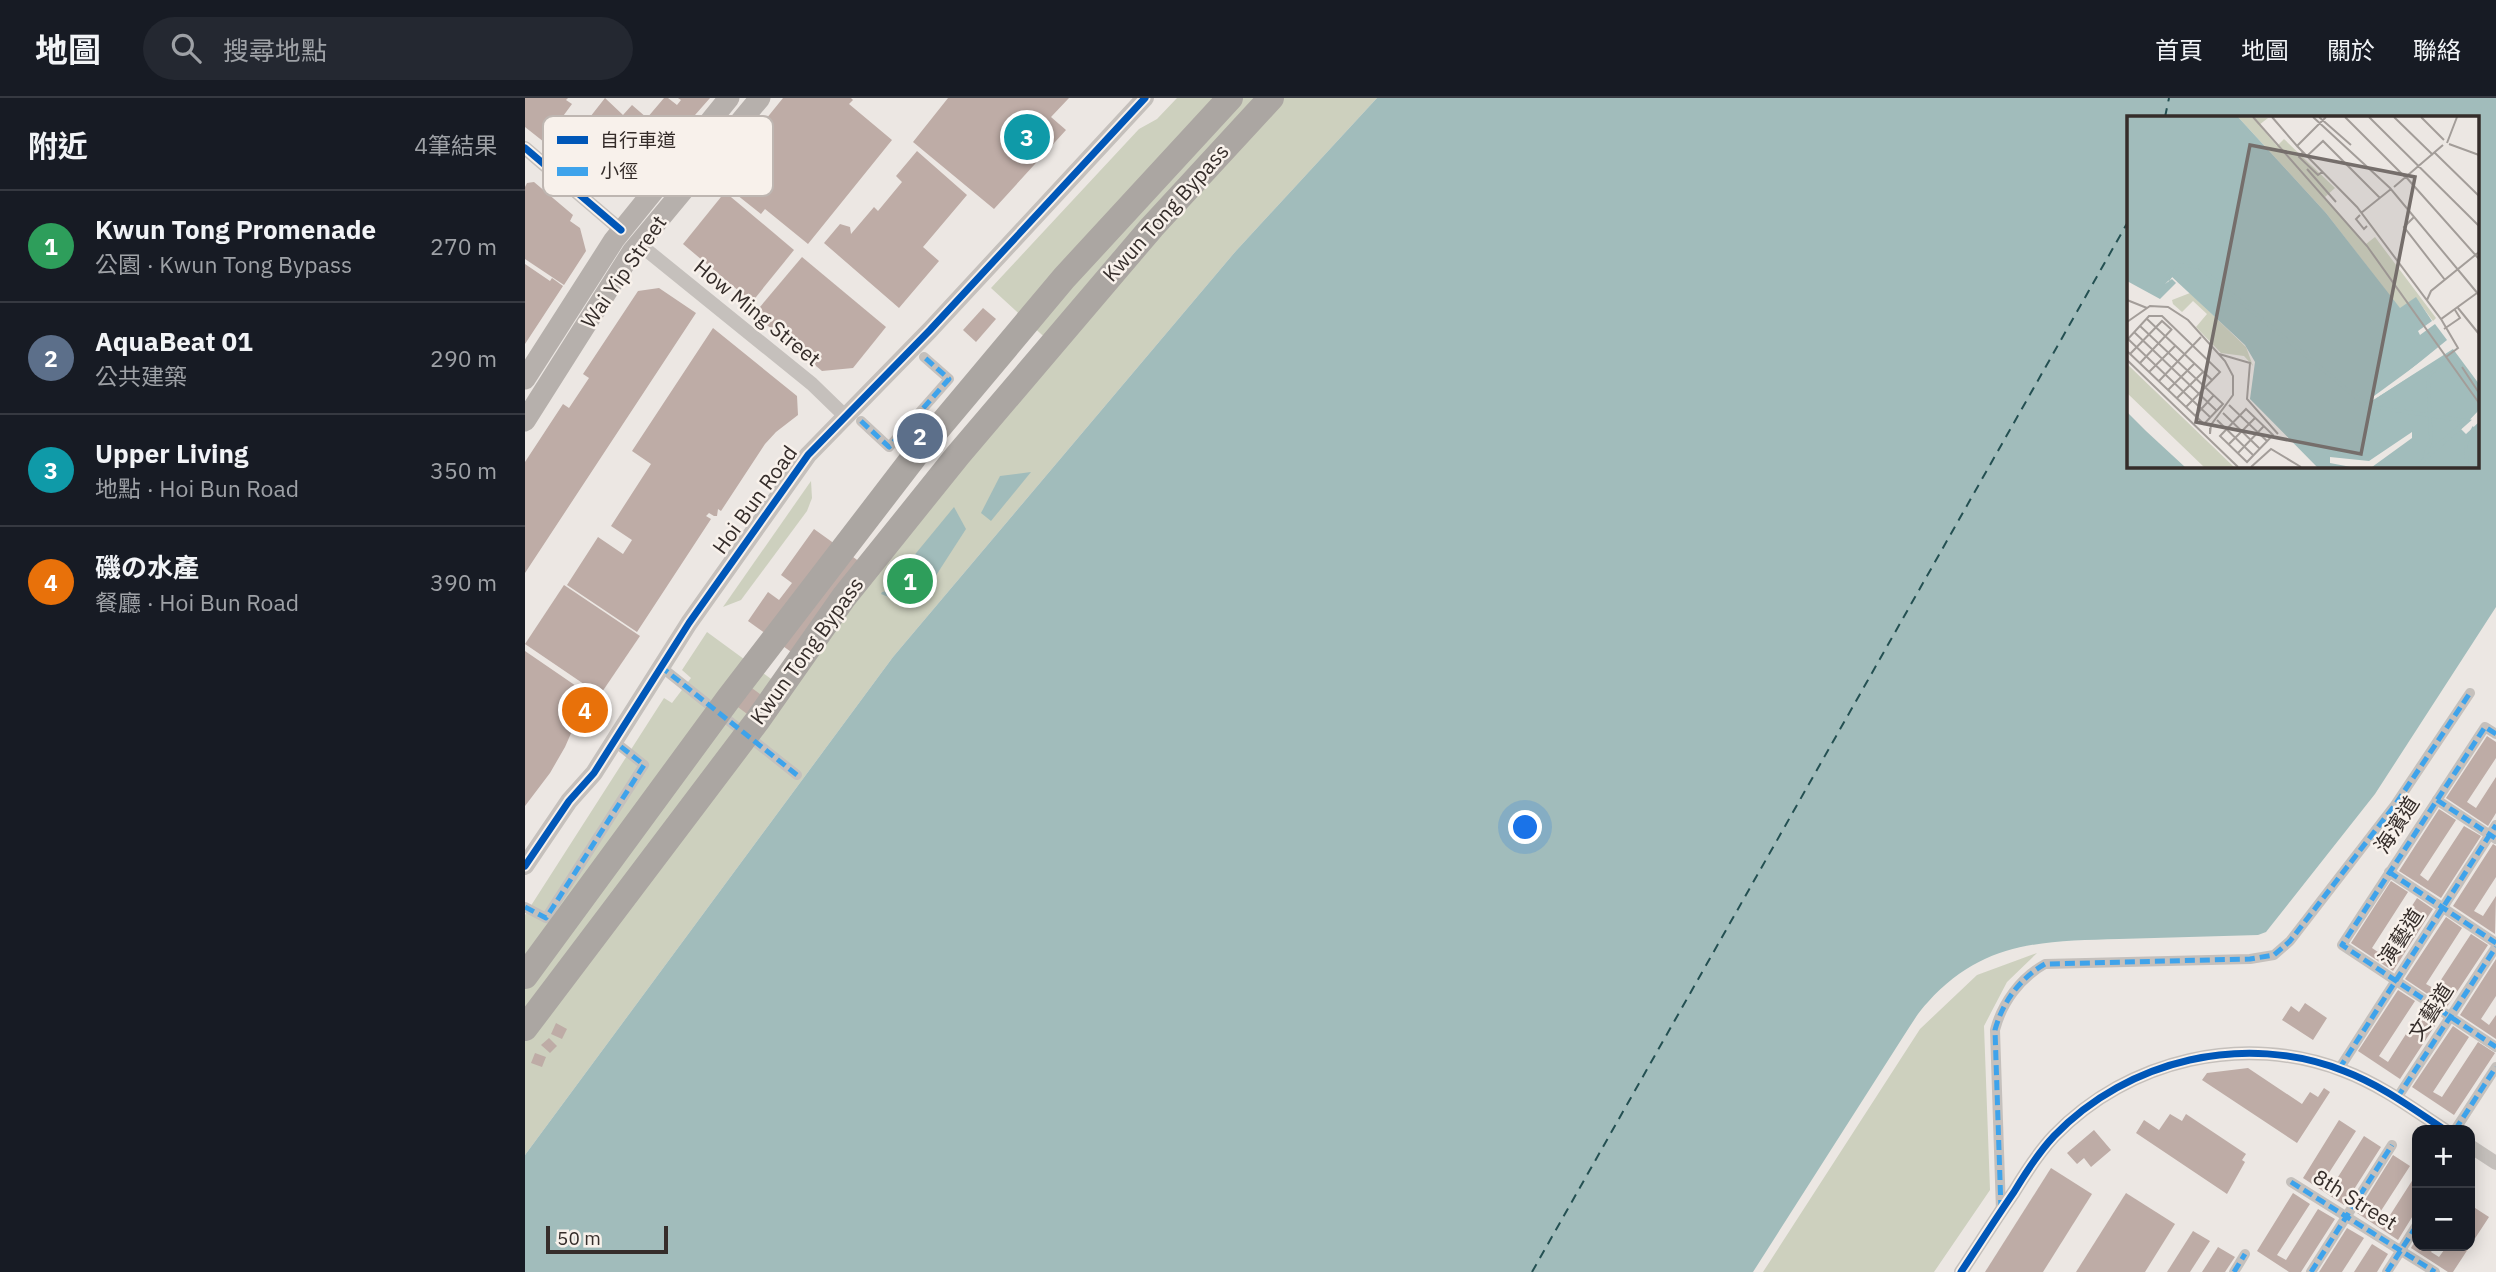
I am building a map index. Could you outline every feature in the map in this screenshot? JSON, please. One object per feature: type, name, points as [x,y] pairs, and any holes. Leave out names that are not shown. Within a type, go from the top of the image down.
[{"type":"highway","name":"Kwun Tong Bypass","points":[[525,976],[737,688],[914,457],[1064,278],[1230,98]]},
{"type":"highway","name":"Kwun Tong Bypass","points":[[525,1028],[757,720],[844,597],[958,455],[1151,227],[1271,98]]},
{"type":"main road","name":"Wai Yip Street","points":[[714,116],[729,98]]},
{"type":"main road","name":"Wai Yip Street","points":[[745,116],[760,98]]},
{"type":"main road","name":"Wai Yip Street","points":[[525,379],[621,230],[649,196]]},
{"type":"main road","name":"Wai Yip Street","points":[[525,421],[620,270],[679,196]]},
{"type":"street","name":"Hoi Bun Road","points":[[525,866],[569,801],[594,774],[660,666],[808,455],[854,419],[930,330],[1145,98]]},
{"type":"street","points":[[525,148],[543,163]]},
{"type":"street","points":[[581,196],[621,230]]},
{"type":"street","name":"How Ming Street","points":[[639,244],[854,419]]},
{"type":"street","points":[[854,419],[889,447],[949,379],[924,357]]},
{"type":"street","points":[[660,666],[797,775]]},
{"type":"street","points":[[2001,1211],[1995,1030],[2004,1006],[2024,979],[2045,964],[2250,959],[2274,955],[2290,941],[2395,805],[2470,693]]},
{"type":"street","name":"海濱道","points":[[2396,981],[2342,945],[2484,727],[2496,734]]},
{"type":"street","points":[[525,907],[546,918],[643,765],[615,742]]},
{"type":"street","points":[[2437,800],[2494,833]]},
{"type":"street","name":"演藝道","points":[[2339,1069],[2494,833]]},
{"type":"street","points":[[2389,872],[2496,945]]},
{"type":"street","name":"文藝道","points":[[2397,1098],[2496,945]]},
{"type":"street","points":[[2396,981],[2496,1047]]},
{"type":"street","points":[[1961,1272],[2039,1154],[2055,1135],[2093,1102],[2136,1077],[2185,1060],[2237,1053],[2290,1056],[2339,1069],[2366,1080],[2438,1125]]},
{"type":"street","points":[[2458,1125],[2496,1068]]},
{"type":"street","points":[[2311,1272],[2392,1145]]},
{"type":"street","points":[[2475,1149],[2496,1163]]},
{"type":"street","name":"8th Street","points":[[2291,1182],[2435,1272]]},
{"type":"street","points":[[2387,1272],[2412,1233]]},
{"type":"street","points":[[2234,1272],[2245,1254]]},
{"type":"green space","points":[[1177,98],[1377,98],[1235,252],[893,657],[525,1155],[525,915],[664,698],[672,703],[691,678],[682,670],[707,632],[782,687],[1053,345],[991,288],[1139,129],[1157,119]]},
{"type":"green space","points":[[811,481],[812,498],[807,511],[741,600],[723,607]]},
{"type":"green space","points":[[2037,953],[2007,982],[1984,1026],[1990,1190],[1934,1272],[1763,1272],[1920,1029],[1977,975]]},
{"type":"water","points":[[1377,98],[2496,98],[2496,607],[2375,794],[2266,932],[2258,935],[2065,941],[2016,948],[1970,967],[1949,982],[1918,1014],[1753,1272],[525,1272],[525,1155],[893,657],[1235,252]]},
{"type":"water","points":[[1031,472],[991,521],[981,513],[1000,476]]},
{"type":"water","points":[[954,507],[966,529],[935,577],[889,586]]},
{"type":"water","points":[[931,583],[916,608],[881,594],[882,592]]},
{"type":"building","points":[[525,98],[568,98],[566,100],[572,104],[563,116],[543,116],[543,141],[525,127]]},
{"type":"building","points":[[605,98],[623,115],[632,105],[645,116],[591,116]]},
{"type":"building","points":[[664,98],[677,105],[681,100],[678,98],[710,98],[694,116],[649,116]]},
{"type":"building","points":[[783,98],[851,98],[853,100],[849,104],[892,140],[808,244],[765,209],[761,214],[738,196],[773,196],[773,116],[768,116]]},
{"type":"building","points":[[948,98],[1069,98],[1051,117],[1066,130],[994,209],[913,142]]},
{"type":"building","points":[[917,151],[967,195],[923,247],[939,261],[899,308],[824,243],[840,224],[850,227],[851,234],[874,207],[878,211],[902,182],[896,176]]},
{"type":"building","points":[[534,182],[543,190],[543,196],[551,196],[573,215],[570,221],[580,228],[586,251],[564,285],[525,259],[527,183]]},
{"type":"building","points":[[722,196],[730,196],[794,250],[752,302],[683,244]]},
{"type":"building","points":[[802,257],[886,327],[853,368],[822,371],[754,314]]},
{"type":"building","points":[[525,264],[550,281],[552,278],[563,286],[525,344]]},
{"type":"building","points":[[659,288],[696,313],[525,573],[525,462],[563,404],[569,408],[589,378],[583,374],[638,291]]},
{"type":"building","points":[[983,308],[996,319],[976,342],[963,330]]},
{"type":"building","points":[[713,328],[797,396],[798,415],[765,444],[721,511],[718,509],[717,516],[709,513],[706,516],[711,519],[637,632],[567,585],[598,537],[623,554],[632,540],[611,526],[651,464],[632,451]]},
{"type":"building","points":[[814,529],[860,562],[794,654],[748,621],[768,592],[779,600],[792,583],[781,575]]},
{"type":"building","points":[[564,585],[640,636],[600,695],[525,644]]},
{"type":"building","points":[[525,651],[579,688],[562,713],[576,722],[565,747],[550,773],[525,806]]},
{"type":"building","points":[[733,674],[776,706],[762,725],[719,693]]},
{"type":"building","points":[[2487,736],[2496,742],[2496,758],[2467,802],[2476,808],[2496,777],[2496,813],[2488,826],[2446,798]]},
{"type":"building","points":[[2439,809],[2456,820],[2420,875],[2428,881],[2464,826],[2481,836],[2441,898],[2399,871]]},
{"type":"building","points":[[2493,844],[2496,846],[2496,877],[2474,911],[2483,916],[2496,896],[2495,934],[2453,906]]},
{"type":"building","points":[[2391,881],[2408,892],[2372,948],[2381,954],[2417,898],[2433,909],[2393,971],[2351,943]]},
{"type":"building","points":[[2446,917],[2462,928],[2426,984],[2435,989],[2471,934],[2488,945],[2447,1007],[2405,979]]},
{"type":"building","points":[[2496,959],[2496,996],[2481,1019],[2489,1025],[2496,1015],[2496,1039],[2460,1015]]},
{"type":"building","points":[[2398,990],[2415,1001],[2379,1056],[2388,1062],[2424,1006],[2440,1018],[2400,1079],[2358,1051]]},
{"type":"building","points":[[2305,1003],[2327,1018],[2313,1040],[2282,1020],[2291,1006],[2299,1012]]},
{"type":"building","points":[[556,1023],[567,1029],[562,1039],[551,1034]]},
{"type":"building","points":[[2453,1026],[2469,1037],[2433,1092],[2442,1097],[2478,1042],[2495,1053],[2454,1115],[2412,1087]]},
{"type":"building","points":[[549,1038],[557,1046],[550,1053],[541,1045]]},
{"type":"building","points":[[535,1053],[546,1057],[542,1067],[531,1063]]},
{"type":"building","points":[[2248,1068],[2302,1104],[2310,1092],[2318,1097],[2324,1088],[2330,1092],[2297,1143],[2202,1080],[2207,1073]]},
{"type":"building","points":[[2170,1114],[2182,1121],[2186,1114],[2246,1154],[2242,1160],[2245,1162],[2227,1194],[2136,1133],[2144,1120],[2159,1130]]},
{"type":"building","points":[[2339,1120],[2356,1131],[2323,1182],[2331,1188],[2364,1136],[2381,1147],[2344,1205],[2303,1178]]},
{"type":"building","points":[[2094,1130],[2111,1150],[2091,1167],[2084,1158],[2077,1164],[2067,1153]]},
{"type":"building","points":[[2393,1155],[2410,1166],[2377,1217],[2385,1223],[2412,1181],[2412,1217],[2398,1240],[2357,1213]]},
{"type":"building","points":[[2051,1168],[2092,1194],[2043,1272],[1985,1272]]},
{"type":"building","points":[[2126,1193],[2175,1224],[2145,1272],[2076,1272]]},
{"type":"building","points":[[2293,1193],[2310,1204],[2277,1255],[2286,1260],[2318,1209],[2335,1219],[2301,1272],[2289,1272],[2257,1251]]},
{"type":"building","points":[[2475,1208],[2489,1217],[2475,1238]]},
{"type":"building","points":[[2347,1228],[2364,1238],[2342,1272],[2319,1272]]},
{"type":"building","points":[[2193,1231],[2210,1241],[2190,1272],[2167,1272]]},
{"type":"building","points":[[2372,1244],[2388,1254],[2377,1272],[2354,1272]]},
{"type":"building","points":[[2218,1247],[2235,1257],[2225,1272],[2202,1272]]},
{"type":"building","points":[[2416,1251],[2432,1251],[2439,1257],[2443,1251],[2467,1251],[2453,1272],[2448,1272]]},
{"type":"ferry route","points":[[2165,116],[2169,98]]},
{"type":"ferry route","points":[[1532,1272],[2127,224]]},
{"type":"marked path","points":[[861,421],[889,447],[949,379],[924,357]]},
{"type":"marked path","points":[[660,666],[797,775]]},
{"type":"marked path","points":[[2001,1210],[1995,1030],[2007,1001],[2020,984],[2045,964],[2250,959],[2274,955],[2290,941],[2395,805],[2470,693]]},
{"type":"marked path","points":[[2496,734],[2485,727],[2342,945],[2496,1047]]},
{"type":"marked path","points":[[525,907],[546,918],[644,765],[615,742]]},
{"type":"marked path","points":[[2437,800],[2495,838]]},
{"type":"marked path","points":[[2339,1069],[2496,825]]},
{"type":"marked path","points":[[2389,872],[2496,943]]},
{"type":"marked path","points":[[2397,1098],[2496,947]]},
{"type":"marked path","points":[[2458,1125],[2496,1067]]},
{"type":"marked path","points":[[2311,1272],[2392,1145]]},
{"type":"marked path","points":[[2291,1182],[2435,1272]]},
{"type":"marked path","points":[[2387,1272],[2412,1233]]},
{"type":"marked path","points":[[2234,1272],[2245,1254]]},
{"type":"cycle path","points":[[525,866],[569,801],[594,773],[689,623],[808,455],[930,330],[1145,98]]},
{"type":"cycle path","points":[[525,148],[543,163]]},
{"type":"cycle path","points":[[581,196],[621,230]]},
{"type":"cycle path","points":[[1961,1272],[2054,1136],[2084,1110],[2117,1088],[2152,1071],[2190,1060],[2228,1054],[2267,1054],[2306,1059],[2371,1083],[2437,1125]]},
{"type":"place","name":"Upper Living","points":[[1027,137]]},
{"type":"place","name":"AquaBeat 01","points":[[920,436]]},
{"type":"place","name":"Kwun Tong Promenade","points":[[910,581]]},
{"type":"place","name":"磯の水產","points":[[585,710]]}]
